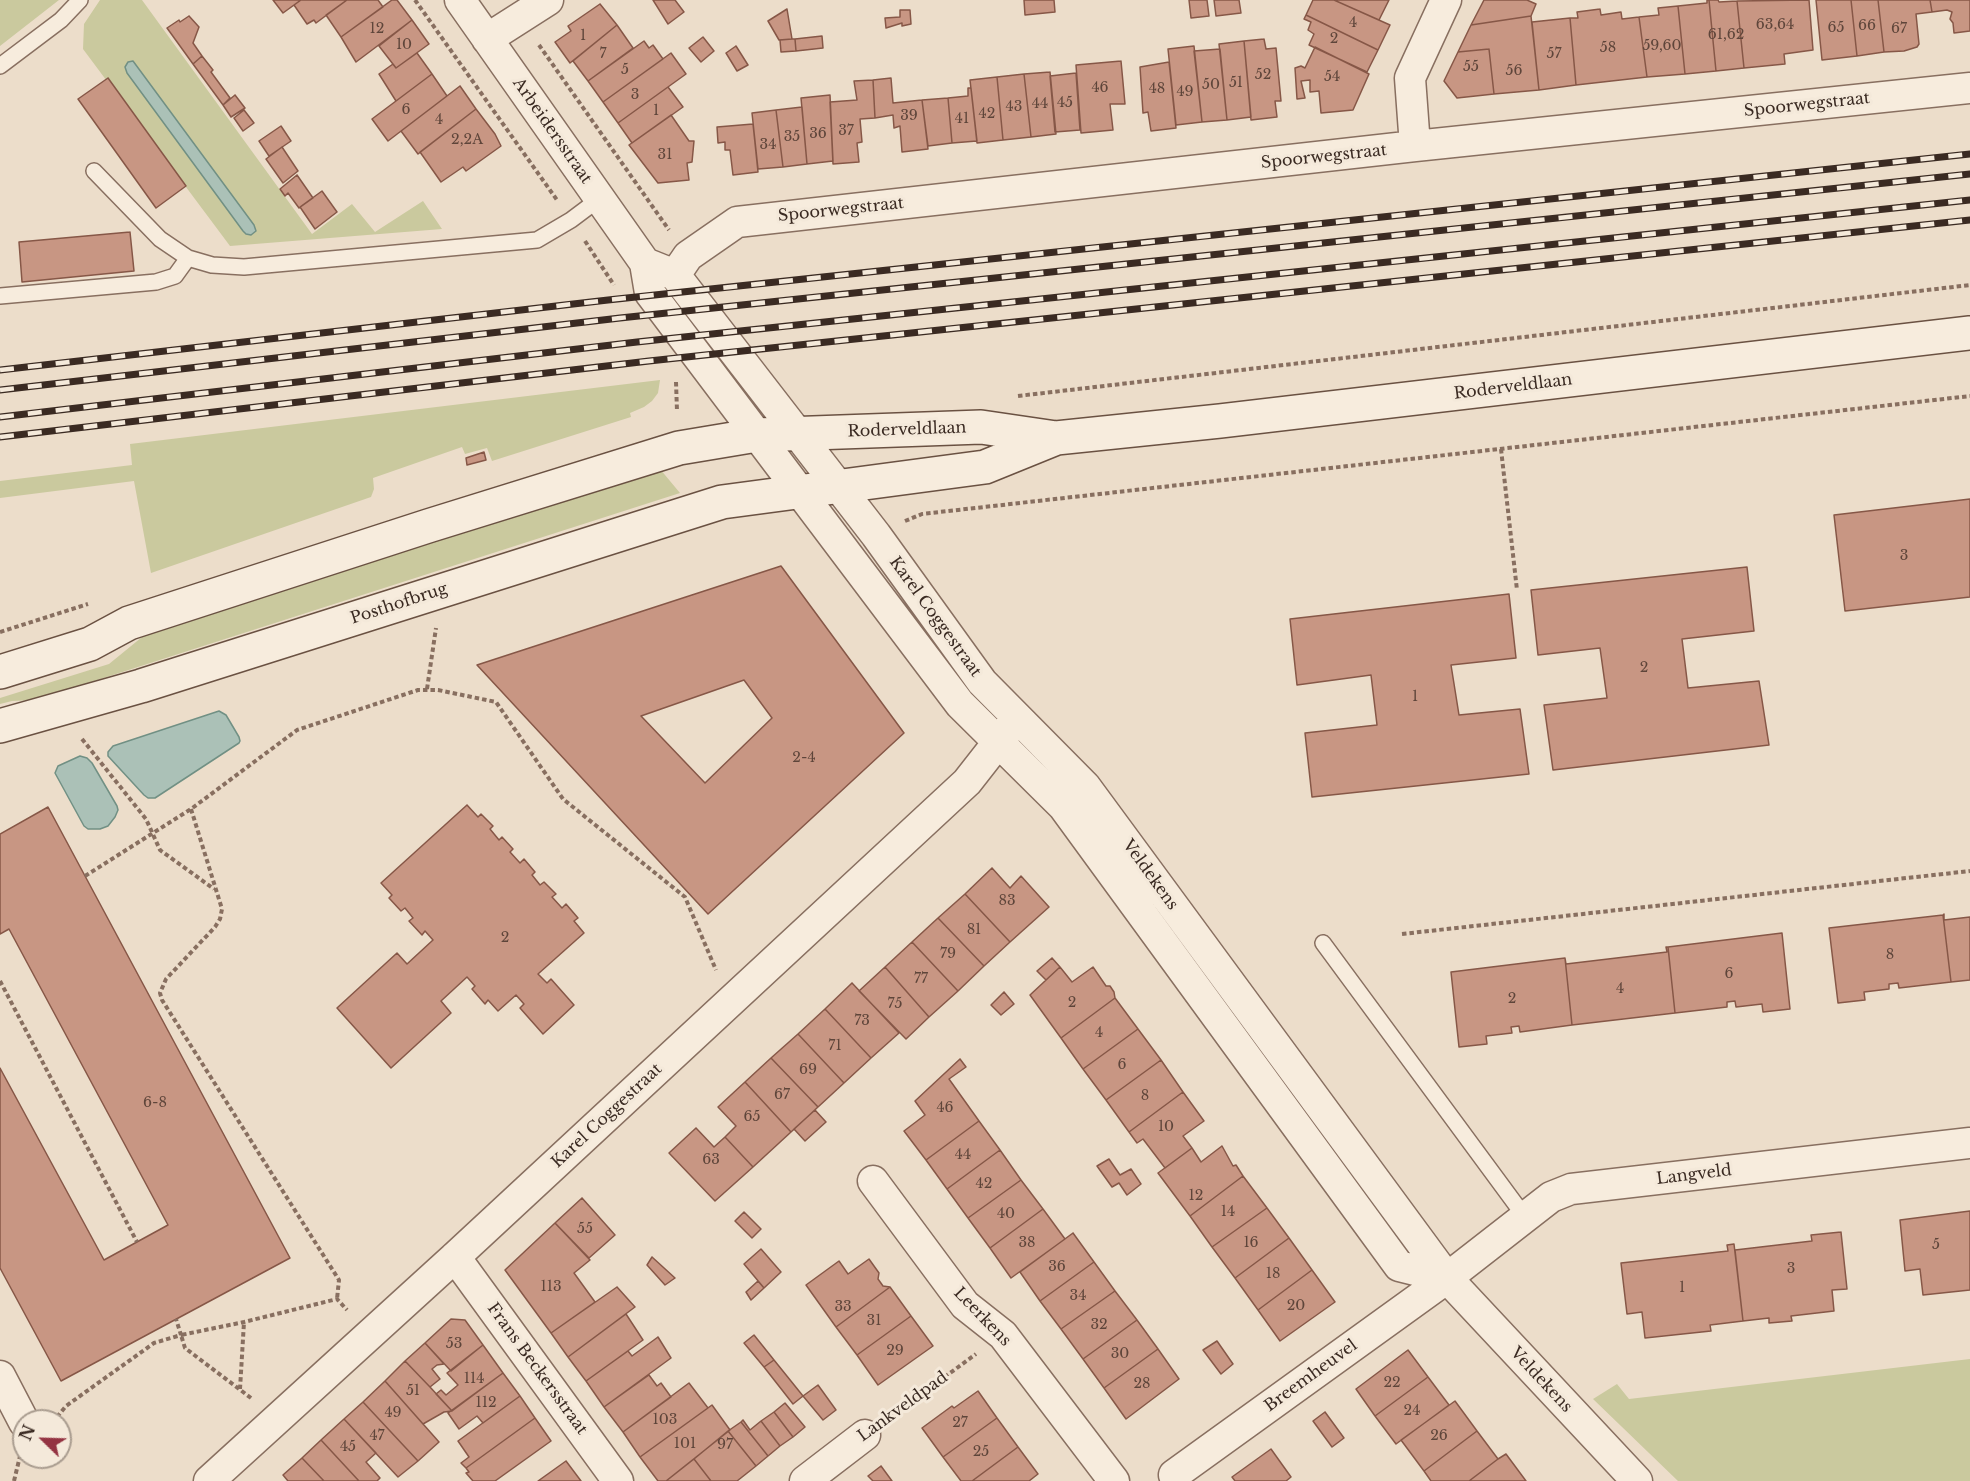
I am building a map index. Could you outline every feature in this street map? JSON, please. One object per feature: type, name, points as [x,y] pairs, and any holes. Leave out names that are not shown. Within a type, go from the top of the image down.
[{"type":"street","name":"Arbeidersstraat","points":[[459,0],[645,263],[650,293],[757,435]]},
{"type":"street","points":[[487,39],[548,0]]},
{"type":"street","points":[[1415,146],[1410,78],[1446,0]]},
{"type":"street","name":"Spoorwegstraat","points":[[681,266],[737,222],[1415,146],[1970,88]]},
{"type":"street","points":[[645,263],[681,266]]},
{"type":"street","name":"Karel Coggestraat","points":[[209,1481],[455,1257],[967,782],[1017,718],[982,682],[876,535],[773,404],[681,266]]},
{"type":"street","name":"Roderveldlaan","points":[[757,435],[981,427],[1056,438],[1232,420],[1970,333]]},
{"type":"street","points":[[0,672],[90,644],[129,623],[460,515],[679,448],[757,435]]},
{"type":"street","name":"Karel Coggestraat","points":[[757,435],[960,704],[997,742]]},
{"type":"street","name":"Roderveldlaan","points":[[799,490],[838,487],[985,467],[1056,438]]},
{"type":"street","name":"Posthofbrug","points":[[0,726],[141,686],[722,502],[799,490]]},
{"type":"street","name":"Veldekens","points":[[1017,718],[1084,786],[1447,1278],[1637,1481]]},
{"type":"street","name":"Veldekens","points":[[997,742],[1063,806],[1399,1266],[1447,1278]]},
{"type":"street","points":[[1248,1058],[1272,1041]]},
{"type":"street","name":"Langveld","points":[[1447,1278],[1551,1197],[1571,1189],[1970,1143]]},
{"type":"street","name":"Leerkens","points":[[873,1181],[965,1305],[1003,1335],[1114,1481]]},
{"type":"street","name":"Frans Beckersstraat","points":[[455,1257],[618,1481]]},
{"type":"street","name":"Breemheuvel","points":[[1173,1479],[1447,1278]]},
{"type":"street","points":[[0,1376],[13,1409]]},
{"type":"street","name":"Lankveldpad","points":[[805,1481],[865,1435]]},
{"type":"lane","points":[[0,66],[61,20],[80,0]]},
{"type":"lane","points":[[94,171],[160,239],[188,258],[212,265],[244,267],[537,240],[571,220],[600,198]]},
{"type":"lane","points":[[0,296],[156,282],[175,276],[188,258]]},
{"type":"lane","points":[[1323,943],[1525,1217]]},
{"type":"path","points":[[415,0],[571,220]]},
{"type":"path","points":[[520,18],[681,266]]},
{"type":"path","points":[[1229,371],[1970,285]]},
{"type":"path","points":[[876,535],[922,514],[1970,396]]},
{"type":"path","points":[[1501,449],[1517,590]]},
{"type":"path","points":[[427,689],[436,624]]},
{"type":"path","points":[[85,876],[191,809],[297,730],[418,690],[427,689],[496,702],[563,799],[685,897],[729,1002]]},
{"type":"path","points":[[75,732],[147,819],[160,850],[215,890]]},
{"type":"path","points":[[191,809],[222,909],[215,927],[166,979],[160,993],[162,1000],[339,1280],[337,1299],[370,1335]]},
{"type":"path","points":[[1402,934],[1970,871]]},
{"type":"path","points":[[0,981],[137,1242]]},
{"type":"path","points":[[63,1409],[154,1343],[337,1299]]},
{"type":"path","points":[[176,1319],[185,1348],[278,1418]]},
{"type":"path","points":[[240,1389],[244,1322]]},
{"type":"path","name":"Lankveldpad","points":[[865,1435],[1003,1335]]},
{"type":"green space","points":[[0,0],[59,0],[0,46]]},
{"type":"green space","points":[[100,0],[142,0],[312,234],[352,204],[375,232],[423,201],[442,229],[230,246],[83,49],[84,24]]},
{"type":"green space","points":[[660,380],[658,393],[652,401],[630,413],[631,417],[492,461],[487,448],[465,454],[462,447],[373,478],[374,489],[371,497],[151,573],[134,481],[0,498],[0,481],[132,465],[130,444]]},
{"type":"green space","points":[[660,469],[680,493],[35,700],[0,704],[0,698],[109,664],[147,633]]},
{"type":"green space","points":[[1970,1359],[1970,1481],[1678,1481],[1593,1399],[1617,1384],[1629,1399]]},
{"type":"shaded area","points":[[133,61],[254,225],[256,231],[251,235],[243,231],[127,73],[125,67],[128,62]]},
{"type":"shaded area","points":[[219,711],[226,715],[239,737],[239,743],[155,798],[148,798],[144,795],[108,756],[113,746]]},
{"type":"shaded area","points":[[80,756],[92,763],[117,806],[115,817],[108,826],[100,829],[88,829],[84,826],[55,773],[58,766]]},
{"type":"building","points":[[273,0],[301,0],[283,13]]},
{"type":"building","points":[[301,0],[347,0],[316,23],[314,20],[307,24],[294,5]]},
{"type":"building","points":[[347,0],[378,0],[383,7],[341,37],[326,15]]},
{"type":"building","points":[[392,0],[397,0],[412,20],[356,62],[341,37]]},
{"type":"building","points":[[653,0],[675,0],[684,12],[668,24]]},
{"type":"building","points":[[1024,0],[1054,0],[1055,12],[1025,15]]},
{"type":"building","points":[[1189,0],[1207,0],[1209,16],[1191,18]]},
{"type":"building","points":[[1214,0],[1239,0],[1241,13],[1216,16]]},
{"type":"building","points":[[1313,0],[1334,0],[1390,25],[1378,50],[1306,15]]},
{"type":"building","points":[[1334,0],[1389,0],[1379,20]]},
{"type":"building","points":[[1484,0],[1527,0],[1536,4],[1531,16],[1471,25]]},
{"type":"building","points":[[1709,0],[1716,71],[1685,74],[1678,6],[1707,3]]},
{"type":"building","points":[[1709,0],[1737,1],[1744,68],[1716,71]]},
{"type":"building","points":[[1809,0],[1813,50],[1784,54],[1785,64],[1744,68],[1737,1]]},
{"type":"building","points":[[1816,0],[1851,0],[1857,56],[1822,60]]},
{"type":"building","points":[[1851,0],[1878,0],[1884,52],[1857,56]]},
{"type":"building","points":[[1878,0],[1930,0],[1932,12],[1916,14],[1919,44],[1917,47],[1904,51],[1884,52]]},
{"type":"building","points":[[1930,0],[1970,0],[1970,31],[1954,33],[1950,19],[1952,12],[1947,10],[1932,12]]},
{"type":"building","points":[[600,4],[617,25],[570,63],[555,42],[571,31],[568,26]]},
{"type":"building","points":[[1678,6],[1685,74],[1647,77],[1639,17],[1659,15],[1658,8]]},
{"type":"building","points":[[787,9],[792,39],[779,40],[768,21]]},
{"type":"building","points":[[1600,9],[1601,15],[1621,12],[1622,19],[1639,17],[1647,77],[1576,85],[1570,18],[1578,18],[1577,12]]},
{"type":"building","points":[[900,10],[910,10],[911,24],[902,26],[902,23],[886,28],[885,18],[900,17]]},
{"type":"building","points":[[1306,15],[1378,50],[1367,72],[1309,45],[1314,34],[1308,30],[1311,22],[1304,19]]},
{"type":"building","points":[[189,16],[199,27],[193,43],[202,56],[193,64],[167,28]]},
{"type":"building","points":[[1531,16],[1539,90],[1494,94],[1489,49],[1458,52],[1471,25]]},
{"type":"building","points":[[1570,18],[1576,85],[1539,90],[1532,22]]},
{"type":"building","points":[[412,20],[429,44],[396,68],[379,46]]},
{"type":"building","points":[[617,25],[633,48],[588,81],[573,61]]},
{"type":"building","points":[[822,36],[823,48],[796,51],[795,39]]},
{"type":"building","points":[[703,37],[714,51],[701,62],[689,48]]},
{"type":"building","points":[[795,39],[796,51],[781,52],[780,40]]},
{"type":"building","points":[[1264,39],[1266,49],[1276,48],[1281,101],[1275,101],[1277,117],[1251,120],[1244,41]]},
{"type":"building","points":[[644,41],[649,48],[653,45],[663,59],[603,102],[588,81]]},
{"type":"building","points":[[1244,41],[1251,117],[1227,120],[1219,44]]},
{"type":"building","points":[[736,46],[748,65],[737,71],[726,53]]},
{"type":"building","points":[[1194,46],[1202,122],[1176,125],[1168,49]]},
{"type":"building","points":[[1315,47],[1369,74],[1353,110],[1321,113],[1319,91],[1310,92],[1310,80],[1301,81],[1305,98],[1297,99],[1295,68],[1301,66],[1305,68]]},
{"type":"building","points":[[1220,49],[1227,120],[1202,122],[1194,51]]},
{"type":"building","points":[[1489,49],[1494,94],[1457,98],[1444,81],[1458,52]]},
{"type":"building","points":[[417,53],[432,74],[396,101],[379,74],[393,64],[396,68]]},
{"type":"building","points":[[671,53],[686,74],[618,123],[603,102]]},
{"type":"building","points":[[202,56],[230,98],[223,105],[193,64]]},
{"type":"building","points":[[1121,61],[1125,104],[1110,104],[1113,130],[1081,133],[1076,65]]},
{"type":"building","points":[[1169,62],[1176,128],[1151,131],[1148,112],[1143,113],[1140,67]]},
{"type":"building","points":[[1050,72],[1056,134],[1031,137],[1024,74]]},
{"type":"building","points":[[1076,73],[1080,130],[1055,132],[1050,76]]},
{"type":"building","points":[[432,74],[447,96],[388,141],[372,119]]},
{"type":"building","points":[[1024,74],[1031,137],[1003,140],[997,77]]},
{"type":"building","points":[[997,77],[1003,140],[977,143],[970,80]]},
{"type":"building","points":[[108,78],[186,186],[156,208],[78,99]]},
{"type":"building","points":[[891,78],[893,103],[922,100],[928,149],[902,152],[900,126],[894,128],[893,115],[875,118],[873,80]]},
{"type":"building","points":[[873,80],[875,118],[860,119],[862,142],[857,143],[859,162],[833,164],[830,102],[857,100],[854,81]]},
{"type":"building","points":[[460,86],[476,109],[418,154],[401,131]]},
{"type":"building","points":[[668,87],[683,107],[632,143],[618,123]]},
{"type":"building","points":[[968,88],[971,88],[977,141],[952,143],[948,98],[968,96]]},
{"type":"building","points":[[235,95],[245,108],[231,117],[223,105]]},
{"type":"building","points":[[830,95],[833,161],[807,164],[801,98]]},
{"type":"building","points":[[948,98],[952,143],[928,146],[922,100]]},
{"type":"building","points":[[802,107],[807,164],[783,167],[776,110]]},
{"type":"building","points":[[476,109],[501,146],[466,171],[463,167],[441,182],[420,152]]},
{"type":"building","points":[[244,110],[254,123],[243,131],[234,118]]},
{"type":"building","points":[[776,110],[783,167],[758,169],[752,113]]},
{"type":"building","points":[[671,115],[689,141],[694,141],[692,162],[687,163],[689,180],[658,183],[629,145]]},
{"type":"building","points":[[753,124],[758,172],[733,175],[730,150],[725,150],[725,142],[718,143],[717,127]]},
{"type":"building","points":[[281,126],[291,141],[269,156],[259,141]]},
{"type":"building","points":[[282,147],[298,171],[283,183],[266,159]]},
{"type":"building","points":[[297,175],[313,198],[299,208],[288,193],[285,196],[280,189]]},
{"type":"building","points":[[322,191],[337,212],[315,229],[300,207]]},
{"type":"building","points":[[130,232],[134,271],[22,282],[19,242]]},
{"type":"building","points":[[484,452],[486,460],[467,465],[466,458]]},
{"type":"building","points":[[1970,499],[1970,597],[1845,611],[1834,515]]},
{"type":"building","points":[[781,566],[904,733],[708,914],[477,665]],"holes":[[[744,680],[772,718],[705,783],[641,716]]]},
{"type":"building","points":[[1747,567],[1754,631],[1682,639],[1688,688],[1759,681],[1769,745],[1553,770],[1544,705],[1607,698],[1600,648],[1538,655],[1531,590]]},
{"type":"building","points":[[1509,594],[1516,658],[1451,665],[1459,715],[1520,709],[1529,774],[1312,797],[1305,733],[1377,725],[1371,675],[1297,685],[1290,619]]},
{"type":"building","points":[[467,805],[478,817],[481,814],[493,826],[490,829],[499,840],[502,837],[513,849],[510,852],[520,863],[524,859],[535,872],[532,875],[540,885],[544,882],[556,894],[552,897],[562,908],[566,904],[578,918],[574,921],[584,933],[538,974],[547,983],[551,979],[574,1005],[543,1034],[520,1008],[524,1004],[516,995],[498,1011],[488,1000],[485,1004],[472,989],[475,986],[467,977],[441,1001],[451,1013],[391,1068],[337,1008],[397,953],[407,964],[433,940],[425,931],[422,935],[409,921],[413,918],[405,908],[401,911],[389,898],[392,895],[381,883]]},
{"type":"building","points":[[48,807],[290,1258],[61,1381],[0,1268],[0,1068],[104,1260],[168,1225],[9,929],[0,934],[0,834]]},
{"type":"building","points":[[992,868],[1010,888],[1021,876],[1049,907],[1010,942],[965,894]]},
{"type":"building","points":[[965,894],[1010,942],[984,966],[938,918]]},
{"type":"building","points":[[1943,915],[1944,920],[1970,917],[1970,980],[1951,982]]},
{"type":"building","points":[[1943,915],[1951,982],[1899,988],[1898,983],[1889,984],[1889,989],[1864,992],[1865,1000],[1838,1003],[1829,928]]},
{"type":"building","points":[[938,918],[984,966],[958,991],[912,942]]},
{"type":"building","points":[[1782,933],[1790,1009],[1763,1012],[1762,1004],[1736,1007],[1735,1001],[1727,1002],[1727,1007],[1675,1013],[1668,947]]},
{"type":"building","points":[[912,942],[958,991],[929,1017],[885,967]]},
{"type":"building","points":[[1666,947],[1668,947],[1675,1013],[1572,1025],[1565,958],[1566,964],[1667,952]]},
{"type":"building","points":[[1052,958],[1060,967],[1046,980],[1037,971]]},
{"type":"building","points":[[1565,958],[1572,1025],[1520,1032],[1519,1026],[1511,1027],[1512,1033],[1486,1036],[1487,1044],[1459,1047],[1451,972]]},
{"type":"building","points":[[885,967],[929,1017],[906,1039],[859,991]]},
{"type":"building","points":[[1060,967],[1072,982],[1093,967],[1106,986],[1110,986],[1115,998],[1061,1038],[1030,995]]},
{"type":"building","points":[[852,983],[899,1033],[871,1058],[825,1009]]},
{"type":"building","points":[[1004,992],[1014,1004],[1001,1015],[991,1005]]},
{"type":"building","points":[[1115,998],[1138,1029],[1083,1069],[1061,1038]]},
{"type":"building","points":[[825,1009],[871,1058],[844,1083],[798,1034]]},
{"type":"building","points":[[1138,1029],[1161,1060],[1106,1100],[1083,1069]]},
{"type":"building","points":[[798,1034],[844,1083],[818,1107],[771,1058]]},
{"type":"building","points":[[771,1058],[818,1107],[791,1132],[745,1082]]},
{"type":"building","points":[[960,1059],[966,1067],[949,1079],[979,1121],[926,1160],[904,1131],[925,1115],[915,1101]]},
{"type":"building","points":[[1161,1060],[1183,1092],[1129,1132],[1106,1100]]},
{"type":"building","points":[[745,1082],[791,1132],[753,1167],[725,1137],[736,1126],[718,1107]]},
{"type":"building","points":[[1183,1092],[1204,1121],[1183,1136],[1192,1148],[1165,1168],[1143,1139],[1137,1143],[1129,1132]]},
{"type":"building","points":[[815,1110],[826,1122],[805,1141],[794,1129]]},
{"type":"building","points":[[979,1121],[1000,1150],[947,1189],[926,1160]]},
{"type":"building","points":[[696,1128],[714,1147],[725,1137],[753,1167],[715,1201],[669,1153]]},
{"type":"building","points":[[1222,1146],[1233,1166],[1236,1165],[1243,1176],[1190,1216],[1158,1173],[1192,1148],[1201,1162]]},
{"type":"building","points":[[1000,1150],[1021,1180],[968,1218],[947,1189]]},
{"type":"building","points":[[1109,1159],[1120,1175],[1131,1169],[1141,1184],[1127,1195],[1119,1183],[1112,1187],[1097,1166]]},
{"type":"building","points":[[1243,1176],[1267,1208],[1212,1247],[1190,1216]]},
{"type":"building","points":[[1021,1180],[1043,1209],[990,1248],[968,1218]]},
{"type":"building","points":[[582,1198],[615,1235],[589,1258],[555,1223]]},
{"type":"building","points":[[1267,1208],[1289,1238],[1235,1278],[1212,1247]]},
{"type":"building","points":[[1043,1209],[1065,1239],[1011,1278],[990,1248]]},
{"type":"building","points":[[1970,1211],[1970,1290],[1923,1295],[1920,1269],[1905,1271],[1900,1220]]},
{"type":"building","points":[[744,1212],[761,1229],[752,1238],[735,1221]]},
{"type":"building","points":[[555,1223],[590,1260],[574,1273],[595,1302],[551,1333],[505,1270]]},
{"type":"building","points":[[1841,1232],[1847,1289],[1832,1290],[1834,1311],[1791,1316],[1792,1321],[1769,1323],[1769,1318],[1743,1321],[1735,1250],[1812,1241],[1811,1235]]},
{"type":"building","points":[[1073,1233],[1094,1262],[1040,1301],[1020,1272]]},
{"type":"building","points":[[1289,1238],[1312,1270],[1258,1310],[1235,1278]]},
{"type":"building","points":[[1734,1244],[1743,1321],[1710,1325],[1711,1331],[1645,1338],[1642,1312],[1627,1314],[1621,1263],[1728,1251],[1727,1245]]},
{"type":"building","points":[[761,1249],[781,1272],[764,1288],[744,1264]]},
{"type":"building","points":[[652,1257],[675,1278],[665,1285],[647,1265]]},
{"type":"building","points":[[869,1259],[879,1273],[878,1279],[883,1286],[890,1287],[836,1327],[806,1285],[839,1261],[848,1274]]},
{"type":"building","points":[[1094,1262],[1115,1291],[1061,1329],[1040,1301]]},
{"type":"building","points":[[1312,1270],[1335,1302],[1280,1341],[1258,1310]]},
{"type":"building","points":[[758,1281],[764,1288],[751,1300],[746,1292]]},
{"type":"building","points":[[617,1287],[635,1307],[568,1357],[551,1333]]},
{"type":"building","points":[[890,1287],[911,1316],[857,1355],[836,1327]]},
{"type":"building","points":[[1115,1291],[1137,1320],[1083,1359],[1061,1329]]},
{"type":"building","points":[[626,1314],[643,1340],[586,1381],[568,1357]]},
{"type":"building","points":[[911,1316],[933,1346],[878,1385],[857,1355]]},
{"type":"building","points":[[451,1319],[465,1320],[483,1345],[451,1371],[425,1343]]},
{"type":"building","points":[[1137,1320],[1158,1349],[1104,1388],[1083,1359]]},
{"type":"building","points":[[754,1335],[774,1360],[764,1367],[744,1343]]},
{"type":"building","points":[[658,1337],[671,1358],[604,1407],[586,1381],[628,1351],[632,1356]]},
{"type":"building","points":[[1217,1341],[1233,1364],[1221,1374],[1203,1350]]},
{"type":"building","points":[[425,1343],[444,1364],[432,1369],[440,1379],[430,1387],[405,1361]]},
{"type":"building","points":[[483,1345],[503,1373],[452,1411],[436,1394],[441,1390],[446,1395],[458,1385],[447,1373]]},
{"type":"building","points":[[1158,1349],[1179,1379],[1126,1419],[1104,1388]]},
{"type":"building","points":[[1408,1350],[1428,1377],[1375,1416],[1356,1389]]},
{"type":"building","points":[[774,1360],[803,1396],[793,1404],[764,1367]]},
{"type":"building","points":[[405,1361],[452,1411],[444,1412],[423,1424],[385,1381]]},
{"type":"building","points":[[503,1373],[520,1396],[483,1423],[477,1416],[459,1429],[448,1413]]},
{"type":"building","points":[[649,1375],[657,1386],[661,1383],[671,1397],[623,1432],[604,1407]]},
{"type":"building","points":[[1428,1377],[1449,1405],[1396,1444],[1375,1416]]},
{"type":"building","points":[[385,1381],[439,1442],[418,1461],[363,1402]]},
{"type":"building","points":[[689,1383],[708,1408],[640,1457],[623,1432]]},
{"type":"building","points":[[818,1385],[836,1410],[823,1420],[803,1396]]},
{"type":"building","points":[[978,1391],[997,1418],[943,1457],[922,1428],[952,1406],[954,1408]]},
{"type":"building","points":[[520,1396],[535,1418],[466,1468],[461,1463],[469,1457],[458,1441]]},
{"type":"building","points":[[1455,1401],[1477,1431],[1424,1471],[1401,1440]]},
{"type":"building","points":[[363,1402],[418,1461],[398,1477],[344,1419]]},
{"type":"building","points":[[785,1403],[805,1427],[793,1437],[774,1412]]},
{"type":"building","points":[[712,1405],[730,1430],[666,1481],[658,1481],[640,1457]]},
{"type":"building","points":[[774,1412],[793,1437],[780,1446],[761,1421]]},
{"type":"building","points":[[1325,1412],[1344,1438],[1332,1447],[1313,1421]]},
{"type":"building","points":[[535,1418],[551,1441],[495,1481],[473,1481],[466,1473],[469,1472],[466,1468]]},
{"type":"building","points":[[997,1418],[1018,1447],[972,1481],[961,1481],[943,1457]]},
{"type":"building","points":[[344,1419],[376,1453],[366,1462],[380,1478],[377,1481],[359,1481],[321,1440]]},
{"type":"building","points":[[743,1420],[750,1430],[761,1421],[780,1446],[768,1456],[741,1422]]},
{"type":"building","points":[[741,1422],[768,1456],[756,1466],[728,1431]]},
{"type":"building","points":[[728,1431],[756,1466],[737,1481],[711,1481],[694,1459]]},
{"type":"building","points":[[1477,1431],[1498,1459],[1469,1481],[1431,1481],[1424,1471]]},
{"type":"building","points":[[321,1440],[359,1481],[324,1481],[302,1458]]},
{"type":"building","points":[[1018,1447],[1038,1474],[1029,1481],[972,1481]]},
{"type":"building","points":[[1271,1449],[1291,1477],[1286,1481],[1235,1481],[1232,1477]]},
{"type":"building","points":[[1506,1454],[1526,1481],[1469,1481],[1498,1459]]},
{"type":"building","points":[[302,1458],[324,1481],[288,1481],[283,1475]]},
{"type":"building","points":[[694,1459],[711,1481],[666,1481]]},
{"type":"building","points":[[566,1461],[581,1481],[538,1481]]},
{"type":"building","points":[[881,1466],[892,1481],[873,1481],[868,1476]]},
{"type":"railway","points":[[0,370],[608,300],[1970,154]]},
{"type":"railway","points":[[0,390],[620,318],[1970,174]]},
{"type":"railway","points":[[0,417],[637,342],[1970,200]]},
{"type":"railway","points":[[0,437],[649,361],[1970,220]]}]
